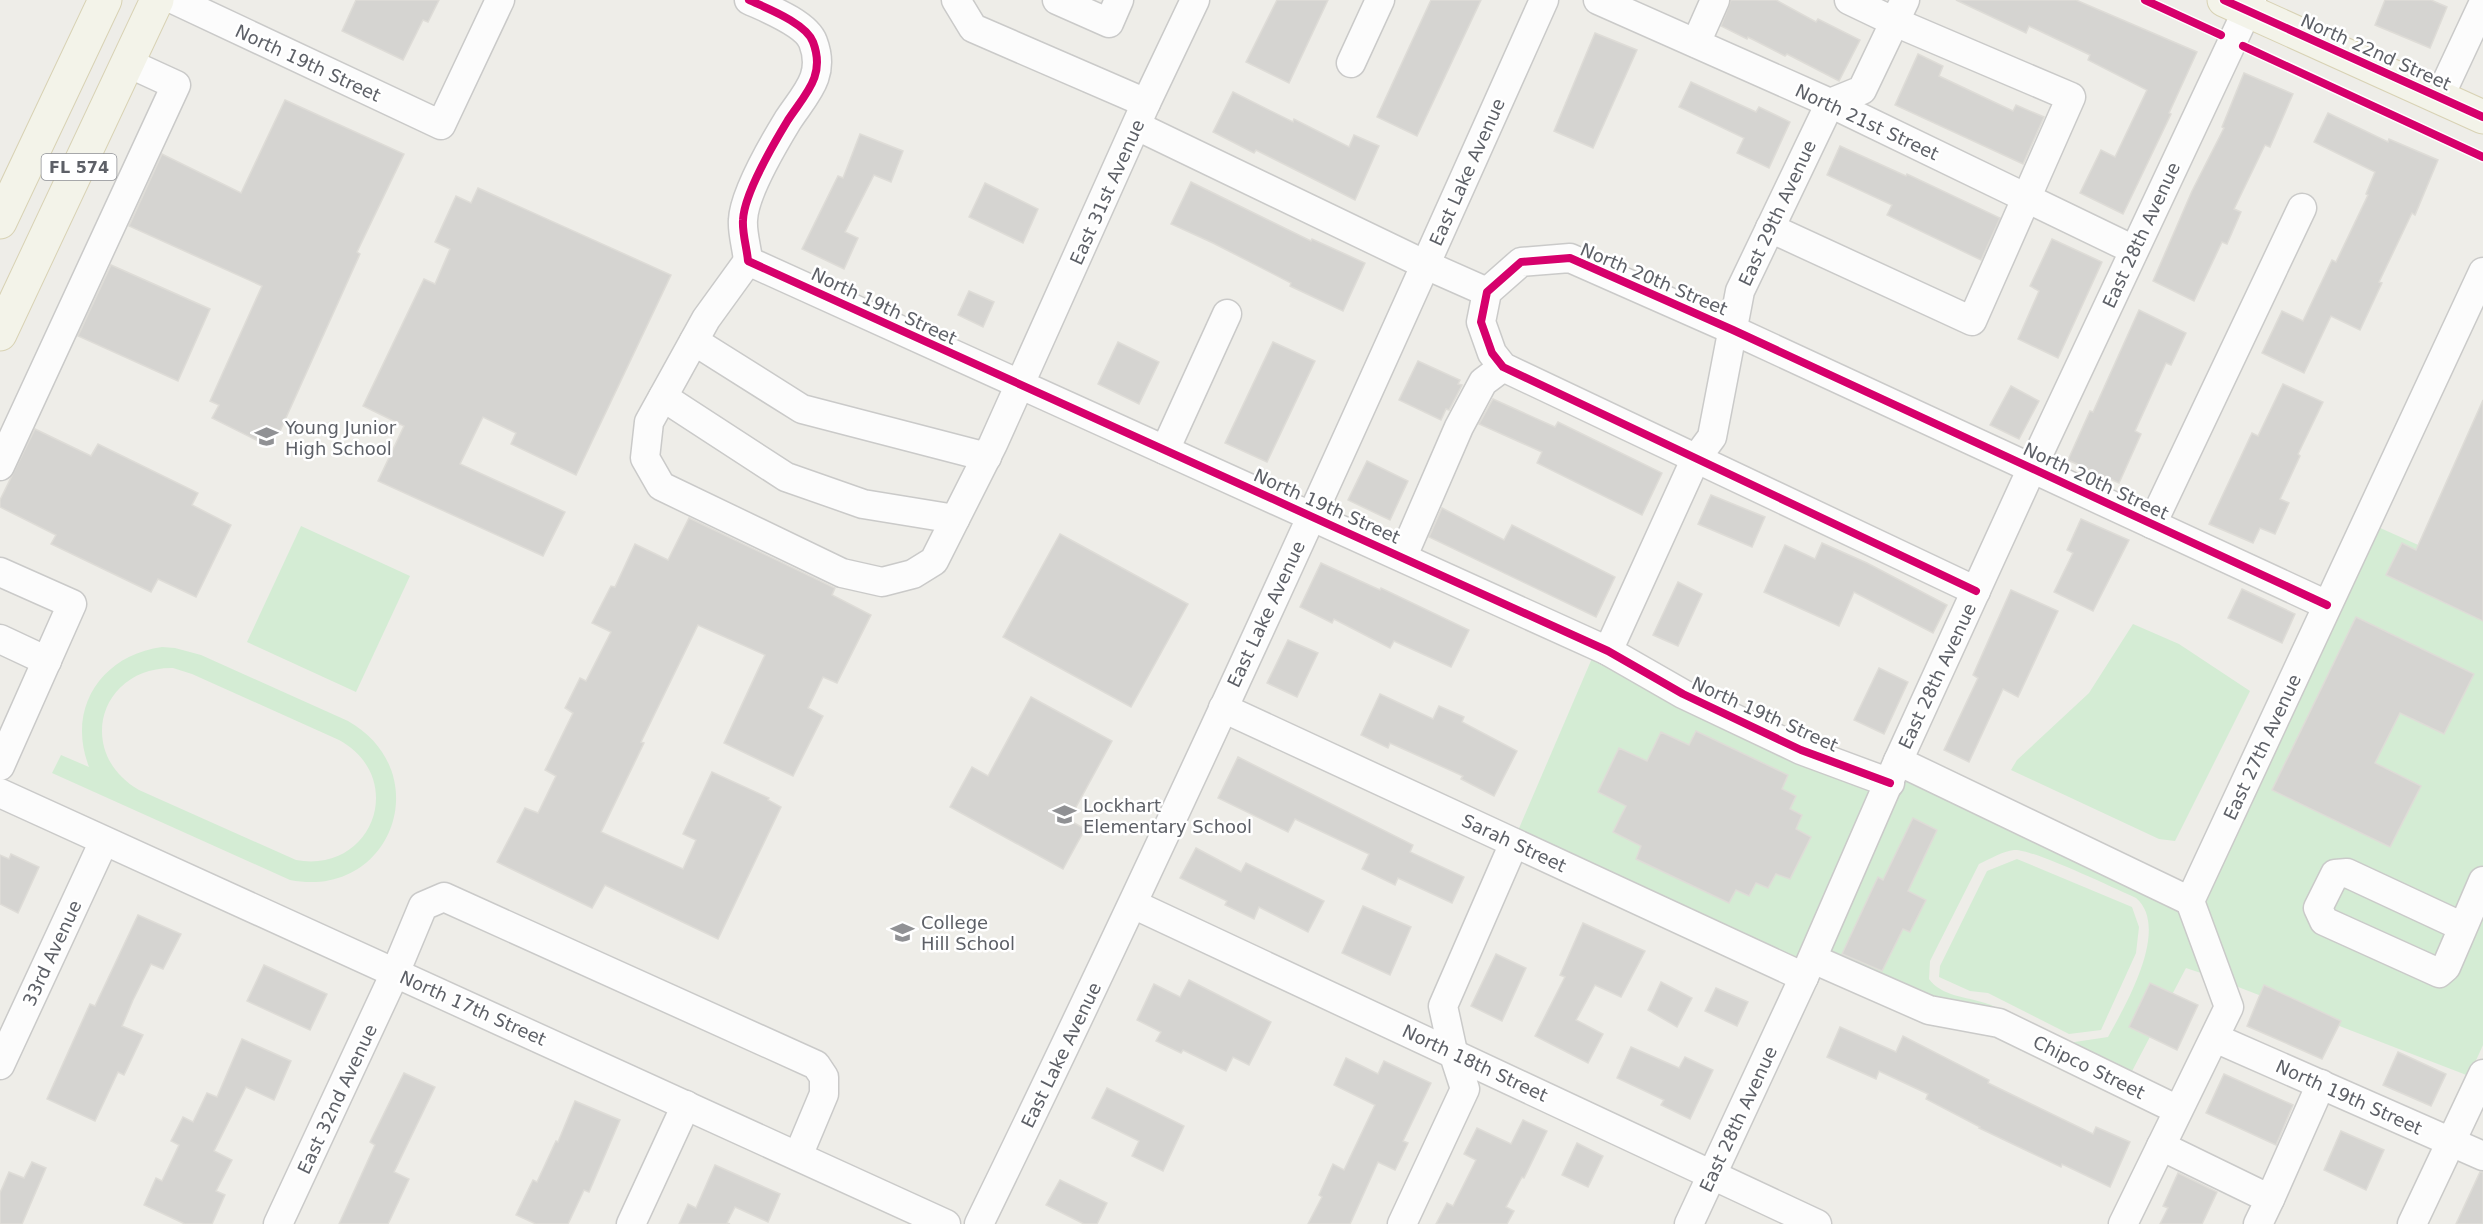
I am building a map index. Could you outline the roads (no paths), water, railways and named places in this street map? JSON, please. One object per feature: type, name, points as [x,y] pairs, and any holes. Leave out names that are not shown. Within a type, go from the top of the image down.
[{"type":"main road","name":"FL 574","points":[[0,222],[105,0]]},
{"type":"main road","name":"FL 574","points":[[0,334],[157,0]]},
{"type":"main road","name":"North 22nd Street","points":[[2241,4],[2483,117]]},
{"type":"street","name":"North 19th Street","points":[[174,0],[441,125],[500,0]]},
{"type":"street","points":[[748,261],[743,219],[755,179],[789,120],[811,90],[817,68],[813,40],[792,20],[749,0]]},
{"type":"street","points":[[956,0],[973,28],[1142,114],[1426,265],[1487,292],[1481,322],[1492,353],[1503,367],[1695,460],[1976,591]]},
{"type":"street","points":[[1057,0],[1109,23],[1119,0]]},
{"type":"street","name":"East 31st Avenue","points":[[748,261],[706,319],[649,422],[645,458],[661,486],[842,573],[882,582],[913,574],[933,561],[990,451],[1195,0]]},
{"type":"street","points":[[1351,63],[1380,0]]},
{"type":"street","name":"East Lake Avenue","points":[[979,1224],[1133,904],[1426,265],[1544,0]]},
{"type":"street","name":"North 21st Street","points":[[1598,0],[1830,103],[2134,250]]},
{"type":"street","points":[[1696,44],[1715,0]]},
{"type":"street","points":[[1770,228],[1972,321],[2071,97],[1900,11],[1849,0]]},
{"type":"street","name":"East 28th Avenue","points":[[1689,1224],[1809,968],[1894,772],[2134,250],[2241,4]]},
{"type":"street","points":[[2439,98],[2483,4]]},
{"type":"street","points":[[1830,103],[1862,90],[1900,11]]},
{"type":"street","points":[[0,466],[176,85],[128,63]]},
{"type":"street","name":"East 29th Avenue","points":[[1608,651],[1695,460],[1712,437],[1740,291],[1830,103]]},
{"type":"street","points":[[2152,524],[2302,208]]},
{"type":"street","name":"North 20th Street","points":[[1487,292],[1521,262],[1570,258],[1733,330],[2327,605]]},
{"type":"street","name":"North 19th Street","points":[[748,261],[1608,651],[1683,694],[1801,750],[1894,772],[2190,901]]},
{"type":"street","name":"East 27th Avenue","points":[[2190,901],[2327,605],[2472,324],[2483,272]]},
{"type":"street","points":[[1165,450],[1227,314]]},
{"type":"street","points":[[694,341],[802,409],[990,451]]},
{"type":"street","points":[[1402,556],[1459,428],[1483,382],[1503,367]]},
{"type":"street","points":[[663,397],[786,477],[863,504],[955,519]]},
{"type":"street","points":[[0,572],[72,604],[0,766]]},
{"type":"street","points":[[0,639],[47,660]]},
{"type":"street","name":"Sarah Street","points":[[1223,708],[1514,843],[1809,968],[1929,1010],[1999,1023]]},
{"type":"street","name":"North 17th Street","points":[[0,793],[946,1224]]},
{"type":"street","name":"33rd Avenue","points":[[0,1065],[104,841]]},
{"type":"street","points":[[1402,1224],[1465,1089],[1453,1052],[1443,1006],[1514,843]]},
{"type":"street","points":[[2463,927],[2347,873],[2335,874],[2318,908],[2324,921],[2439,973],[2446,967],[2483,881]]},
{"type":"street","name":"East 32nd Avenue","points":[[278,1224],[395,973],[423,906],[444,897],[816,1065],[824,1077],[824,1094],[798,1156]]},
{"type":"street","points":[[2123,1224],[2229,1007],[2190,901]]},
{"type":"street","name":"North 18th Street","points":[[1133,904],[1817,1224]]},
{"type":"street","name":"Chipco Street","points":[[1999,1023],[2178,1110]]},
{"type":"street","name":"North 19th Street","points":[[2215,1038],[2483,1156]]},
{"type":"street","points":[[2412,1224],[2483,1074]]},
{"type":"street","points":[[2161,1146],[2264,1212],[2321,1084]]},
{"type":"street","points":[[631,1224],[686,1105]]},
{"type":"place","name":"Young Junior High School","points":[[267,437]]},
{"type":"place","name":"Lockhart Elementary School","points":[[1065,815]]},
{"type":"place","name":"College Hill School","points":[[903,932]]}]
